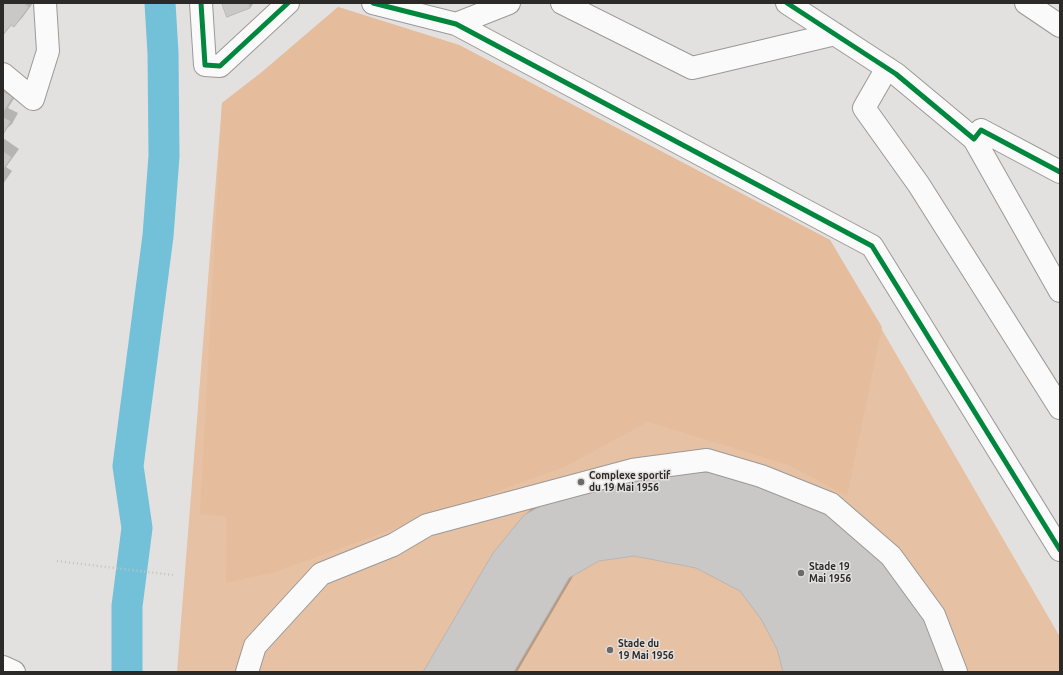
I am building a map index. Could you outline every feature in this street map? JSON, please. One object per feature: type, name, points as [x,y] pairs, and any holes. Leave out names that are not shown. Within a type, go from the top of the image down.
[{"type":"street","points":[[3,74],[33,99],[48,52],[45,3]]},
{"type":"street","points":[[201,3],[204,65],[220,66],[288,3]]},
{"type":"street","points":[[373,3],[456,24],[872,246],[1060,550]]},
{"type":"street","points":[[456,24],[509,3]]},
{"type":"street","points":[[562,3],[692,68],[835,34]]},
{"type":"street","points":[[787,3],[887,68],[974,139],[1060,290]]},
{"type":"street","points":[[1026,3],[1060,26]]},
{"type":"street","points":[[887,68],[864,108],[919,185],[1060,408]]},
{"type":"street","points":[[974,139],[981,130],[1060,172]]},
{"type":"street","points":[[248,672],[255,646],[321,574],[393,545],[427,525],[632,470],[707,460],[761,476],[831,504],[891,556],[934,615],[956,672]]},
{"type":"street","points":[[3,667],[14,672]]},
{"type":"path","points":[[57,561],[173,575]]},
{"type":"shaded area","name":"Complexe sportif du 19 Mai 1956","points":[[338,7],[459,45],[830,240],[1060,637],[1060,672],[177,672],[222,103],[262,72]]},
{"type":"shaded area","name":"Complexe sportif du 19 Mai 1956","points":[[338,7],[459,45],[830,240],[882,327],[847,496],[789,465],[648,422],[564,467],[275,572],[226,583],[227,517],[200,514],[222,103],[262,72]]},
{"type":"building","points":[[3,3],[24,3],[29,7],[14,27],[11,25],[3,35]]},
{"type":"building","points":[[222,3],[250,3],[250,8],[227,17]]},
{"type":"building","points":[[3,81],[9,85],[4,92],[13,97],[3,113]]},
{"type":"building","points":[[3,117],[11,121],[4,133],[3,132]]},
{"type":"building","points":[[3,151],[12,157],[3,170]]},
{"type":"building","name":"Stade 19 Mai 1956","points":[[666,471],[723,473],[765,483],[839,518],[908,589],[939,649],[944,672],[783,672],[777,649],[761,619],[740,591],[696,568],[634,556],[599,561],[569,578],[514,672],[423,672],[493,553],[524,515],[557,497]]},
{"type":"waterway","points":[[127,672],[127,606],[137,528],[128,466],[158,236],[164,156],[163,53],[160,3]]},
{"type":"cycle path","points":[[201,3],[205,65],[220,66],[288,3]]},
{"type":"cycle path","points":[[373,3],[456,24],[872,246],[1060,550]]},
{"type":"cycle path","points":[[787,3],[896,74],[974,139],[981,130],[1060,172]]},
{"type":"place","name":"Complexe sportif du 19 Mai 1956","points":[[581,482]]},
{"type":"place","name":"Stade 19 Mai 1956","points":[[801,573]]},
{"type":"place","name":"Stade du 19 Mai 1956","points":[[610,650]]}]
